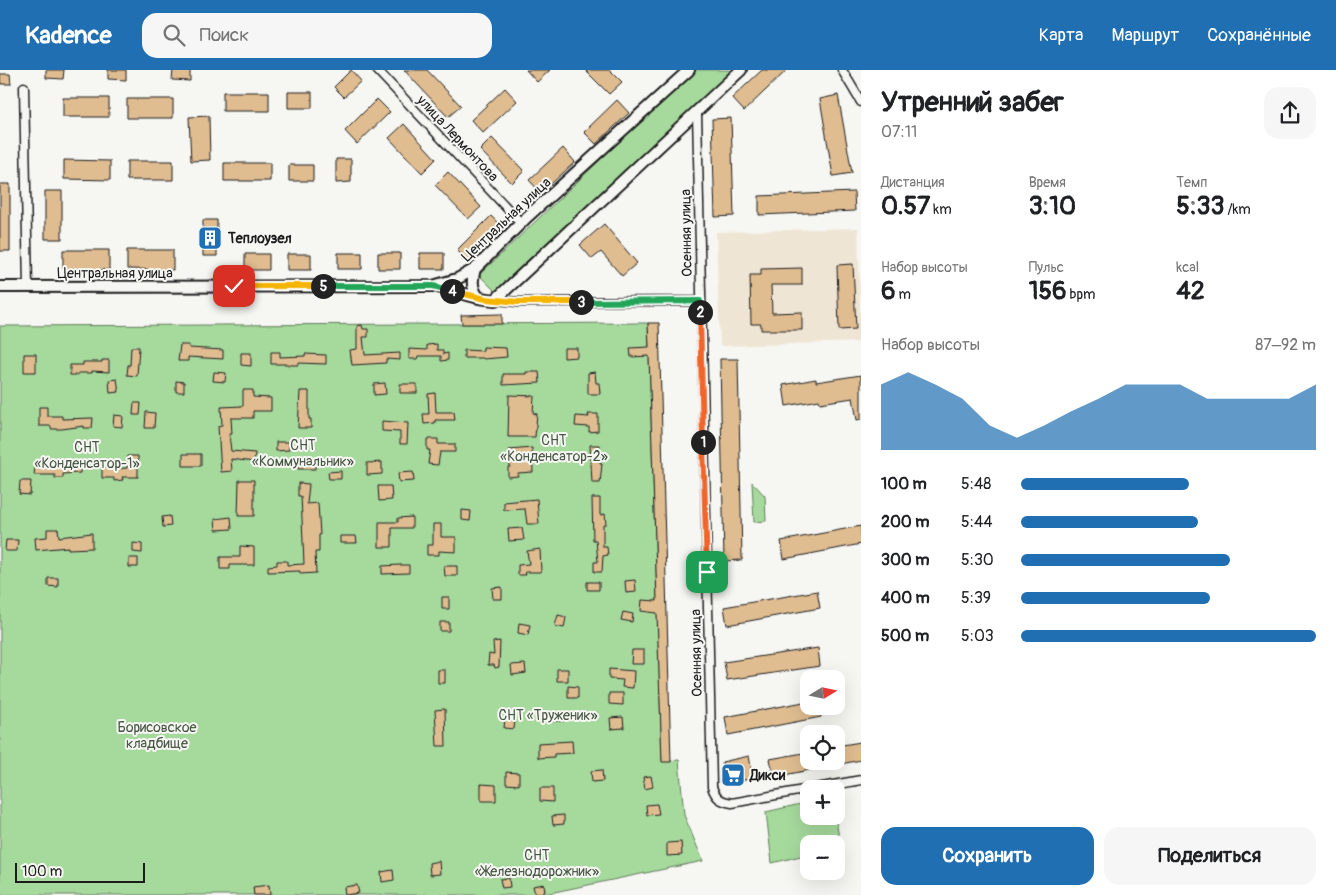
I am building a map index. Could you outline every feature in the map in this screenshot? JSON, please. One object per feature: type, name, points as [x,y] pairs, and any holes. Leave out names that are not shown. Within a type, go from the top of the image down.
[{"type":"street","name":"улица Лермонтова","points":[[377,70],[521,223]]},
{"type":"street","name":"Центральная улица","points":[[0,287],[433,286],[457,279],[475,269],[521,223],[689,70]]},
{"type":"street","points":[[842,70],[861,102]]},
{"type":"street","points":[[495,300],[697,112],[738,71]]},
{"type":"street","points":[[24,87],[28,287]]},
{"type":"street","name":"Осенняя улица","points":[[697,112],[712,787],[715,797],[723,802],[732,803],[800,791]]},
{"type":"street","points":[[475,269],[472,287],[479,298]]},
{"type":"street","points":[[433,286],[479,298],[518,302],[700,301]]},
{"type":"street","name":"Осенняя улица","points":[[845,783],[861,780]]},
{"type":"shaded area","points":[[858,228],[861,342],[720,346],[716,232]]},
{"type":"green space","points":[[695,70],[730,70],[728,74],[495,291],[479,275]]},
{"type":"green space","points":[[648,323],[662,761],[679,760],[684,815],[703,861],[540,895],[0,895],[0,326]]},
{"type":"green space","points":[[752,482],[765,496],[766,521],[754,522]]},
{"type":"green space","points":[[800,804],[800,825],[837,825],[839,835],[800,835],[800,856],[772,863],[766,812]]},
{"type":"building","points":[[46,70],[64,70],[63,79],[46,78]]},
{"type":"building","points":[[108,70],[126,70],[126,80],[108,79]]},
{"type":"building","points":[[173,70],[190,70],[190,81],[172,80]]},
{"type":"building","points":[[351,70],[361,81],[344,97],[334,87]]},
{"type":"building","points":[[404,70],[427,70],[461,106],[448,117]]},
{"type":"building","points":[[526,70],[550,70],[537,82]]},
{"type":"building","points":[[585,70],[610,70],[622,82],[609,94]]},
{"type":"building","points":[[762,70],[787,70],[744,111],[732,98]]},
{"type":"building","points":[[0,74],[10,74],[11,84],[1,84]]},
{"type":"building","points":[[505,88],[517,101],[483,133],[471,120]]},
{"type":"building","points":[[223,92],[269,92],[269,111],[223,111]]},
{"type":"building","points":[[288,92],[312,92],[312,108],[288,108]]},
{"type":"building","points":[[838,95],[852,173],[833,176],[820,99]]},
{"type":"building","points":[[63,98],[109,98],[109,117],[63,117]]},
{"type":"building","points":[[127,99],[173,99],[173,118],[127,118]]},
{"type":"building","points":[[377,99],[390,112],[357,144],[345,131]]},
{"type":"building","points":[[617,100],[629,113],[596,144],[584,132]]},
{"type":"building","points":[[209,116],[210,160],[191,161],[189,117]]},
{"type":"building","points":[[731,118],[734,216],[715,217],[712,119]]},
{"type":"building","points":[[404,124],[436,159],[422,173],[389,138]]},
{"type":"building","points":[[492,138],[524,171],[512,183],[480,150]]},
{"type":"building","points":[[563,148],[575,162],[541,193],[529,180]]},
{"type":"building","points":[[336,159],[351,159],[351,182],[336,183]]},
{"type":"building","points":[[64,160],[110,161],[110,180],[64,179]]},
{"type":"building","points":[[127,161],[173,161],[173,180],[127,180]]},
{"type":"building","points":[[224,163],[270,163],[270,181],[224,181]]},
{"type":"building","points":[[289,165],[313,165],[313,181],[289,181]]},
{"type":"building","points":[[448,172],[481,207],[468,219],[435,185]]},
{"type":"building","points":[[0,184],[10,184],[10,251],[0,251]]},
{"type":"building","points":[[45,191],[62,191],[62,239],[45,239]]},
{"type":"building","points":[[854,192],[855,211],[759,215],[759,196]]},
{"type":"building","points":[[491,216],[504,229],[469,263],[457,250]]},
{"type":"building","name":"Теплоузел","points":[[203,220],[217,220],[217,256],[203,256]]},
{"type":"building","points":[[604,224],[637,263],[622,276],[601,252],[592,259],[580,245]]},
{"type":"building","points":[[63,250],[109,250],[109,270],[63,269]]},
{"type":"building","points":[[127,250],[173,250],[173,270],[127,269]]},
{"type":"building","points":[[338,253],[362,253],[362,269],[338,269]]},
{"type":"building","points":[[378,253],[400,253],[400,269],[378,269]]},
{"type":"building","points":[[420,253],[444,253],[444,269],[420,269]]},
{"type":"building","points":[[245,254],[269,254],[269,270],[245,270]]},
{"type":"building","points":[[287,254],[311,254],[311,270],[287,270]]},
{"type":"building","points":[[853,264],[856,329],[839,330],[837,265]]},
{"type":"building","points":[[802,268],[802,285],[771,285],[772,313],[802,312],[802,330],[761,330],[761,324],[751,324],[750,275],[761,275],[761,269]]},
{"type":"building","points":[[502,314],[502,324],[462,324],[461,315]]},
{"type":"building","points":[[648,323],[659,323],[671,762],[662,762],[657,613],[641,611],[642,600],[657,601],[649,356],[631,357],[630,348],[649,347]]},
{"type":"building","points":[[362,325],[363,329],[368,329],[368,337],[363,337],[365,355],[400,353],[400,360],[386,359],[386,363],[352,365],[350,350],[357,349],[357,326]]},
{"type":"building","points":[[437,344],[437,350],[443,350],[443,354],[448,353],[448,360],[441,361],[441,356],[418,356],[417,359],[409,359],[409,349],[427,350],[427,345]]},
{"type":"building","points":[[180,345],[189,345],[189,348],[223,350],[223,359],[188,357],[188,361],[178,361]]},
{"type":"building","points":[[131,347],[139,347],[137,376],[127,375],[128,365],[130,365]]},
{"type":"building","points":[[483,347],[506,348],[507,357],[464,358],[464,350],[483,351]]},
{"type":"building","points":[[564,348],[577,348],[577,357],[564,358]]},
{"type":"building","points":[[271,352],[280,352],[280,357],[305,356],[305,354],[326,355],[326,364],[271,364]]},
{"type":"building","points":[[241,353],[251,353],[251,366],[241,365]]},
{"type":"building","points":[[24,354],[36,354],[36,372],[24,372]]},
{"type":"building","points":[[720,359],[738,359],[742,560],[724,561]]},
{"type":"building","points":[[102,360],[109,360],[109,372],[92,371],[92,373],[70,375],[70,365],[83,365],[83,362],[102,362]]},
{"type":"building","points":[[214,372],[226,373],[225,382],[213,381]]},
{"type":"building","points":[[526,372],[539,372],[540,383],[503,385],[503,374],[526,374]]},
{"type":"building","points":[[595,372],[600,394],[588,394],[588,373]]},
{"type":"building","points":[[861,375],[861,419],[857,420],[853,398],[820,403],[819,400],[786,406],[783,385],[816,379],[816,382]]},
{"type":"building","points":[[117,379],[119,392],[110,393],[109,380]]},
{"type":"building","points":[[176,381],[184,382],[184,392],[176,392]]},
{"type":"building","points":[[385,383],[386,394],[374,395],[374,384]]},
{"type":"building","points":[[400,384],[417,384],[417,393],[400,393]]},
{"type":"building","points":[[243,390],[253,390],[253,397],[271,398],[271,411],[253,411],[253,418],[231,418],[232,434],[229,434],[231,451],[255,453],[254,462],[231,459],[232,471],[221,472],[218,426],[222,425],[221,407],[243,406]]},
{"type":"building","points":[[300,391],[309,391],[309,419],[311,419],[311,428],[298,428]]},
{"type":"building","points":[[435,393],[436,412],[454,412],[455,420],[435,420],[435,423],[424,424],[423,414],[429,414],[428,394]]},
{"type":"building","points":[[509,395],[534,396],[533,413],[537,414],[535,437],[508,437]]},
{"type":"building","points":[[134,403],[141,403],[140,415],[133,415]]},
{"type":"building","points":[[39,407],[47,407],[47,416],[62,416],[62,419],[93,418],[92,428],[84,428],[84,426],[51,429],[51,426],[39,426]]},
{"type":"building","points":[[146,412],[155,413],[154,428],[145,428]]},
{"type":"building","points":[[588,414],[598,414],[598,431],[589,432],[589,427],[575,426],[576,416],[589,417]]},
{"type":"building","points":[[114,415],[123,416],[122,427],[113,426]]},
{"type":"building","points":[[382,421],[408,423],[407,444],[400,444],[400,432],[382,431]]},
{"type":"building","points":[[427,439],[438,439],[438,444],[455,444],[455,452],[440,452],[438,465],[428,464],[430,450],[427,450]]},
{"type":"building","points":[[276,442],[289,442],[289,450],[276,451]]},
{"type":"building","points":[[590,445],[600,445],[600,464],[602,464],[600,483],[592,483]]},
{"type":"building","points":[[532,448],[533,472],[518,473],[518,476],[508,477],[508,467],[510,467],[509,450]]},
{"type":"building","points":[[183,454],[201,454],[201,466],[183,466]]},
{"type":"building","points":[[127,456],[138,456],[138,477],[122,477],[123,480],[114,481],[114,478],[102,478],[102,467],[111,467],[111,469],[127,468]]},
{"type":"building","points":[[298,459],[315,459],[315,469],[298,469]]},
{"type":"building","points":[[382,462],[382,474],[367,475],[367,463]]},
{"type":"building","points":[[70,465],[80,465],[80,473],[63,474],[63,478],[55,478],[55,475],[34,475],[35,467],[70,467]]},
{"type":"building","points":[[341,471],[341,479],[329,479],[328,472]]},
{"type":"building","points":[[413,472],[414,481],[399,482],[398,473]]},
{"type":"building","points":[[239,480],[254,480],[254,516],[238,516]]},
{"type":"building","points":[[20,481],[31,481],[30,495],[19,494]]},
{"type":"building","points":[[298,483],[309,484],[307,504],[318,503],[320,535],[319,552],[315,552],[316,573],[300,574],[300,571],[268,572],[268,566],[277,565],[277,561],[287,561],[287,565],[304,564],[301,496],[298,496]]},
{"type":"building","points":[[378,486],[391,486],[392,500],[379,501]]},
{"type":"building","points":[[592,498],[600,498],[600,515],[605,514],[606,524],[603,524],[603,547],[607,547],[608,555],[603,556],[602,572],[594,572],[594,562],[598,562],[596,540],[593,540]]},
{"type":"building","points":[[537,499],[539,524],[527,524],[525,509],[504,510],[504,502]]},
{"type":"building","points":[[462,510],[471,511],[470,521],[462,520]]},
{"type":"building","points":[[170,516],[171,526],[163,527],[162,517]]},
{"type":"building","points":[[231,517],[232,529],[216,530],[215,519]]},
{"type":"building","points":[[412,517],[412,528],[392,528],[392,547],[379,547],[379,522],[398,522],[398,518]]},
{"type":"building","points":[[433,524],[441,524],[441,537],[456,537],[456,552],[439,551],[439,555],[427,555],[427,545],[433,545]]},
{"type":"building","points":[[861,526],[861,544],[784,559],[781,541]]},
{"type":"building","points":[[522,528],[524,540],[509,541],[508,529]]},
{"type":"building","points":[[47,529],[58,529],[59,537],[92,533],[92,548],[68,549],[68,547],[36,550],[35,538],[47,537]]},
{"type":"building","points":[[340,536],[356,536],[357,543],[340,543]]},
{"type":"building","points":[[6,540],[18,540],[17,551],[5,551]]},
{"type":"building","points":[[133,543],[142,544],[142,553],[133,552]]},
{"type":"building","points":[[240,546],[254,547],[254,565],[230,565],[230,569],[220,569],[220,557],[240,557]]},
{"type":"building","points":[[540,549],[541,572],[525,572],[526,575],[518,575],[518,565],[529,564],[527,551]]},
{"type":"building","points":[[129,558],[138,558],[138,567],[129,567]]},
{"type":"building","points":[[409,565],[409,573],[382,574],[382,566]]},
{"type":"building","points":[[444,566],[457,566],[457,576],[445,576]]},
{"type":"building","points":[[48,578],[58,578],[58,587],[48,586]]},
{"type":"building","points":[[635,580],[636,592],[626,593],[625,581]]},
{"type":"building","points":[[587,582],[599,582],[599,590],[587,590]]},
{"type":"building","points":[[502,587],[502,599],[493,599],[492,588]]},
{"type":"building","points":[[817,591],[820,608],[727,625],[724,607]]},
{"type":"building","points":[[442,597],[449,597],[449,609],[442,609]]},
{"type":"building","points":[[623,612],[633,614],[632,622],[621,620]]},
{"type":"building","points":[[558,615],[566,617],[564,628],[555,626]]},
{"type":"building","points":[[440,622],[449,622],[449,631],[440,631]]},
{"type":"building","points":[[519,623],[530,625],[528,635],[518,633]]},
{"type":"building","points":[[500,641],[499,667],[495,668],[494,665],[488,665],[489,654],[494,655],[493,642]]},
{"type":"building","points":[[818,648],[820,666],[727,680],[724,662]]},
{"type":"building","points":[[632,650],[644,650],[644,664],[631,664]]},
{"type":"building","points":[[525,664],[526,673],[512,675],[511,665]]},
{"type":"building","points":[[557,669],[568,669],[568,681],[557,681]]},
{"type":"building","points":[[609,669],[634,671],[633,688],[622,687],[623,680],[609,679]]},
{"type":"building","points":[[438,670],[445,670],[445,683],[438,683]]},
{"type":"building","points":[[568,686],[578,687],[578,698],[568,698]]},
{"type":"building","points":[[609,693],[623,693],[623,705],[609,704]]},
{"type":"building","points":[[800,703],[800,715],[821,715],[821,717],[728,735],[725,717]]},
{"type":"building","points":[[445,709],[446,746],[437,746],[435,710]]},
{"type":"building","points":[[550,712],[564,713],[564,721],[550,721]]},
{"type":"building","points":[[623,717],[624,728],[611,729],[610,718]]},
{"type":"building","points":[[505,718],[515,719],[514,729],[504,728]]},
{"type":"building","points":[[572,741],[573,753],[554,754],[554,757],[538,758],[538,743]]},
{"type":"building","points":[[861,742],[861,760],[845,763],[845,745]]},
{"type":"building","points":[[800,754],[800,770],[810,770],[774,777],[770,759]]},
{"type":"building","points":[[749,756],[753,778],[727,784],[722,762]]},
{"type":"building","points":[[602,770],[603,781],[592,782],[591,771]]},
{"type":"building","points":[[506,772],[519,773],[519,785],[506,784]]},
{"type":"building","points":[[651,776],[653,787],[645,789],[643,777]]},
{"type":"building","points":[[481,784],[496,785],[496,801],[481,801]]},
{"type":"building","points":[[540,788],[553,788],[553,802],[540,801]]},
{"type":"building","points":[[657,804],[659,814],[647,815],[646,805]]},
{"type":"building","points":[[564,815],[564,824],[553,825],[552,816]]},
{"type":"building","points":[[681,842],[682,855],[667,856],[667,843]]},
{"type":"building","points":[[439,861],[440,874],[430,875],[429,863]]},
{"type":"building","points":[[393,870],[394,880],[382,882],[381,872]]},
{"type":"building","points":[[509,878],[510,887],[502,888],[500,879]]},
{"type":"building","points":[[544,884],[545,892],[535,894],[533,886]]},
{"type":"building","points":[[269,885],[270,895],[254,895],[253,887]]},
{"type":"building","points":[[357,885],[359,893],[345,895],[344,887]]},
{"type":"place","name":"Теплоузел","points":[[210,238]]},
{"type":"place","name":"Дикси","points":[[733,775]]},
{"type":"route","points":[[234,286],[433,286],[486,299],[518,302],[700,301],[707,572]]},
{"type":"park label","name":"СНТ «Конденсатор-2»","points":[[554,448]]},
{"type":"park label","name":"СНТ «Коммунальник»","points":[[303,454]]},
{"type":"park label","name":"СНТ «Конденсатор-1»","points":[[87,456]]},
{"type":"park label","name":"СНТ «Труженик»","points":[[548,715]]},
{"type":"park label","name":"Борисовское кладбище","points":[[157,736]]},
{"type":"park label","name":"СНТ «Железнодорожник»","points":[[537,864]]}]
